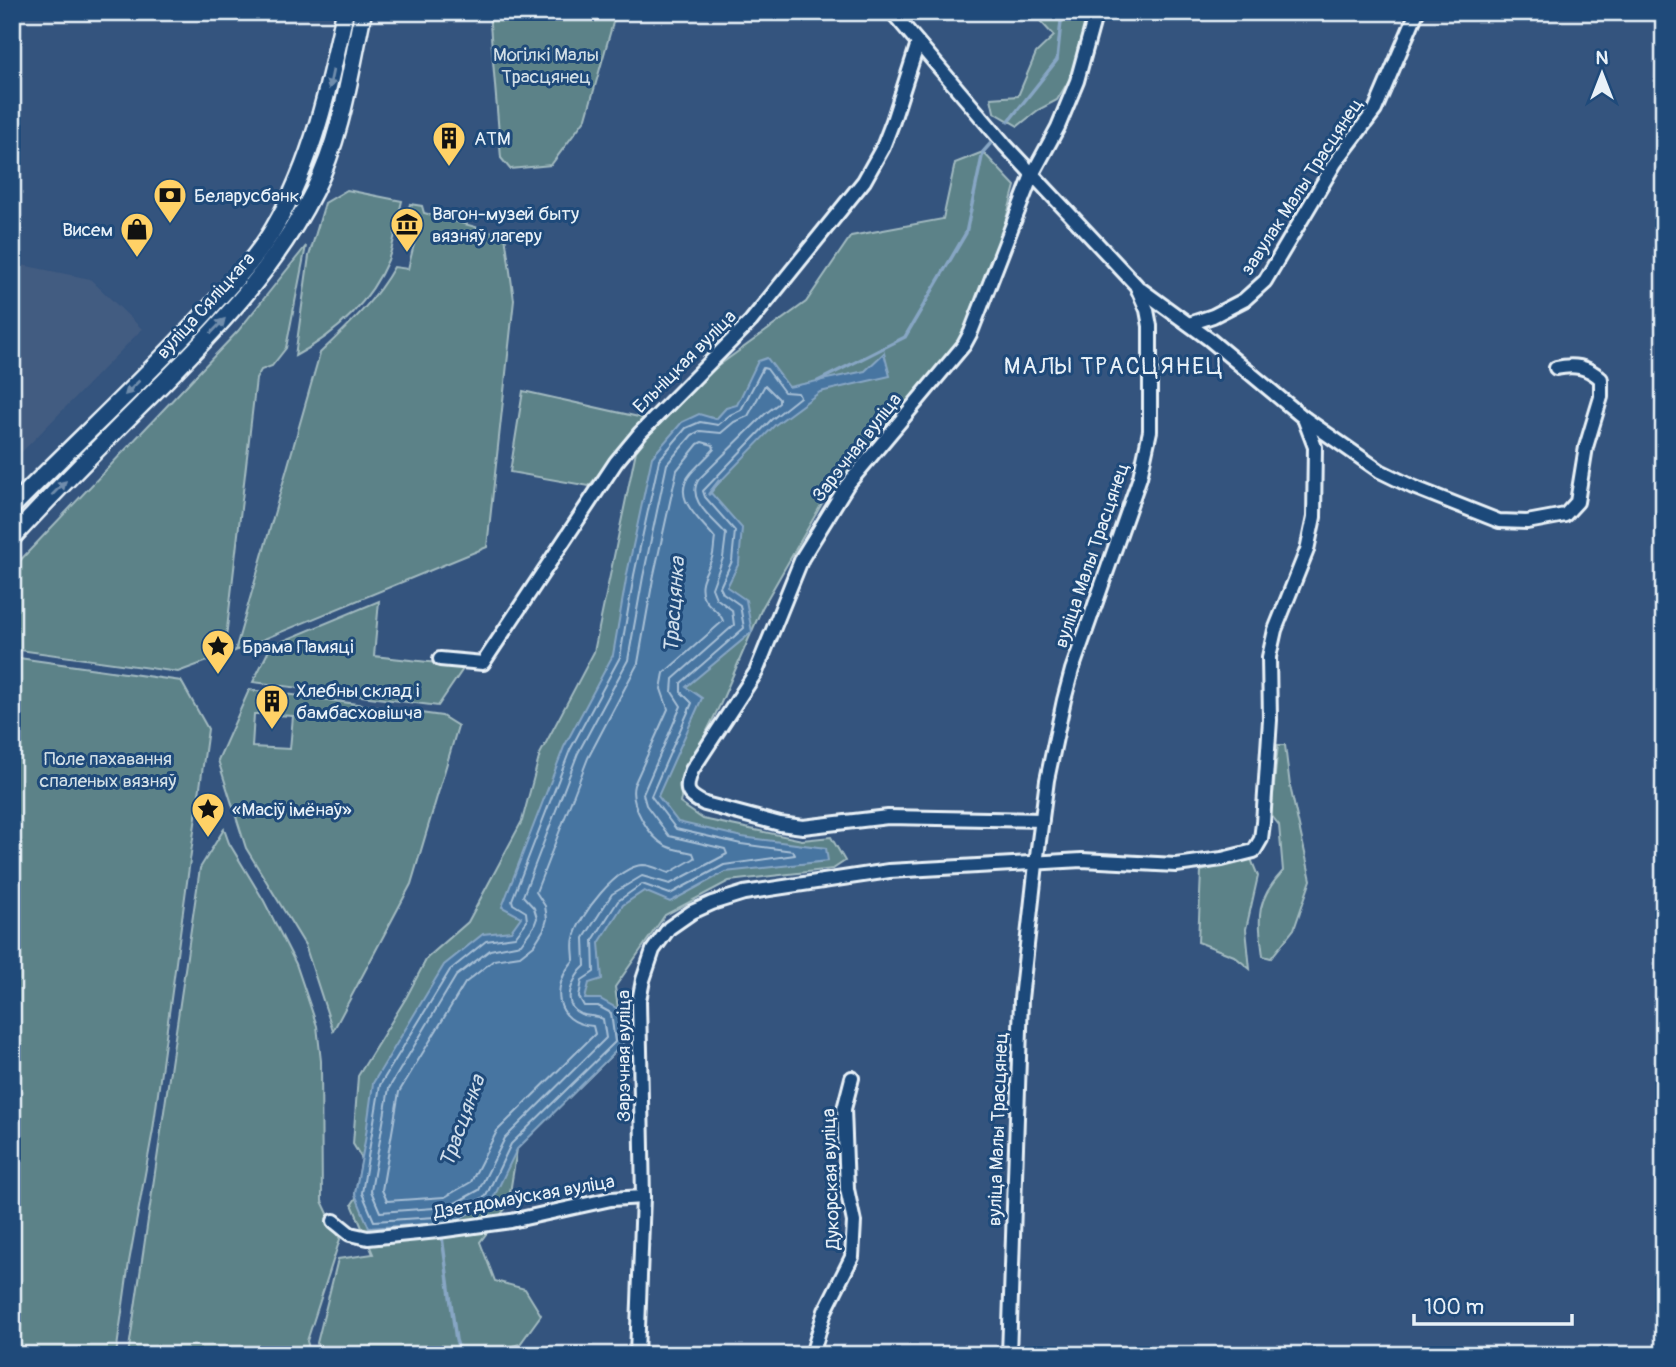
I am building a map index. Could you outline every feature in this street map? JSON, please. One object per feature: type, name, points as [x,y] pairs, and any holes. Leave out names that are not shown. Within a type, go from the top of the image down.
[{"type":"main road","name":"вуліца Сяліцкага","points":[[12,507],[179,342],[253,260],[275,227],[298,180],[315,136],[328,96],[345,12]]},
{"type":"main road","name":"вуліца Сяліцкага","points":[[12,538],[230,313],[268,268],[295,225],[324,170],[340,120],[363,12]]},
{"type":"street","points":[[892,12],[1032,175]]},
{"type":"street","name":"Зарэчная вуліца","points":[[1042,820],[888,817],[803,827],[780,824],[705,804],[694,799],[688,791],[687,783],[692,770],[756,672],[802,558],[824,522],[855,475],[964,345],[985,299],[1032,175],[1058,127],[1077,80],[1097,12]]},
{"type":"street","name":"завулак Малы Трасцянец","points":[[1189,324],[1213,316],[1244,300],[1265,281],[1335,163],[1375,110],[1415,13]]},
{"type":"street","name":"Ельніцкая вуліца","points":[[440,659],[482,663],[616,462],[640,433],[751,321],[864,181],[893,121],[918,43]]},
{"type":"street","name":"вуліца Малы Трасцянец","points":[[1009,1355],[1021,999],[1047,780],[1070,680],[1143,465],[1151,415],[1150,326],[1147,310],[1136,285],[1032,175]]},
{"type":"street","points":[[1136,285],[1189,324],[1304,418],[1380,471],[1423,492],[1499,522],[1527,522],[1565,515],[1577,502],[1587,447],[1601,397],[1601,379],[1592,370],[1576,365],[1556,368]]},
{"type":"street","points":[[1150,326],[1160,319],[1170,318],[1189,324]]},
{"type":"street","points":[[1036,864],[1082,860],[1176,865],[1241,855],[1254,850],[1258,845],[1262,831],[1267,770],[1269,657],[1275,630],[1307,551],[1314,517],[1315,447],[1304,418]]},
{"type":"street","name":"Зарэчная вуліца","points":[[637,1355],[643,1197],[639,1000],[653,950],[664,934],[680,919],[712,903],[777,886],[889,871],[1036,864]]},
{"type":"street","name":"Дукорская вуліца","points":[[811,1355],[825,1311],[852,1257],[854,1222],[847,1189],[844,1110],[852,1078]]},
{"type":"street","name":"Дзетдомаўская вуліца","points":[[334,1222],[350,1234],[368,1238],[511,1221],[611,1199],[643,1197]]},
{"type":"shaded area","points":[[12,263],[90,279],[142,329],[12,462]]},
{"type":"green space","name":"Могілкі Малы Трасцянец","points":[[489,12],[616,12],[586,118],[551,165],[510,169],[501,158]]},
{"type":"green space","points":[[1032,12],[1090,12],[1077,50],[1076,69],[1057,100],[1038,110],[1018,126],[994,112],[991,98],[1018,96],[1036,53],[1054,36]]},
{"type":"green space","points":[[983,152],[1015,186],[1000,241],[976,309],[958,342],[824,500],[762,608],[720,705],[686,773],[680,803],[703,819],[802,840],[831,837],[845,861],[833,869],[729,881],[665,915],[615,987],[623,1044],[517,1149],[508,1205],[480,1242],[495,1281],[525,1289],[541,1315],[520,1344],[476,1355],[320,1355],[317,1343],[338,1259],[373,1254],[352,1204],[356,1198],[362,1159],[353,1144],[358,1076],[427,958],[468,922],[522,821],[540,754],[594,652],[636,451],[685,390],[806,302],[851,236],[943,219],[955,163]]},
{"type":"green space","points":[[347,190],[402,201],[388,260],[371,290],[350,316],[324,338],[295,356],[309,256],[325,203]]},
{"type":"green space","points":[[410,204],[422,206],[424,213],[505,235],[514,300],[487,547],[235,651],[320,353],[370,302],[394,267],[408,269],[415,240],[401,238]]},
{"type":"green space","points":[[306,246],[286,348],[272,366],[261,370],[256,379],[224,655],[178,672],[12,649],[12,569],[238,331]]},
{"type":"green space","points":[[523,391],[643,418],[589,486],[510,472]]},
{"type":"green space","points":[[379,601],[374,656],[465,666],[438,706],[253,682],[271,646]]},
{"type":"green space","name":"Поле пахавання спаленых вязняў","points":[[12,657],[181,681],[208,729],[153,1130],[129,1262],[116,1355],[12,1355]]},
{"type":"green space","points":[[249,690],[273,693],[272,714],[254,714],[252,747],[290,749],[293,716],[276,715],[278,693],[442,716],[458,726],[411,884],[333,1031],[305,945],[246,848],[218,760]]},
{"type":"green space","points":[[1278,745],[1285,745],[1290,786],[1311,880],[1294,929],[1271,958],[1263,956],[1260,920],[1267,891],[1283,871],[1279,825],[1271,815]]},
{"type":"green space","points":[[224,829],[229,843],[264,901],[296,964],[317,1026],[321,1061],[322,1201],[340,1239],[307,1341],[311,1355],[128,1355],[200,868]]},
{"type":"green space","points":[[1251,859],[1258,876],[1246,929],[1250,969],[1234,956],[1198,942],[1201,871]]},
{"type":"water","points":[[884,353],[890,376],[820,392],[775,425],[710,492],[742,528],[739,563],[727,587],[746,600],[752,632],[686,687],[702,698],[658,796],[678,822],[742,837],[826,848],[828,861],[725,872],[670,902],[644,891],[623,905],[599,943],[602,979],[589,983],[585,999],[600,999],[618,1009],[623,1044],[517,1149],[492,1201],[453,1222],[369,1228],[355,1194],[373,1083],[444,965],[483,934],[511,931],[521,917],[502,907],[564,747],[613,655],[652,457],[682,422],[699,414],[716,419],[726,408],[737,405],[758,361],[767,358],[789,387],[865,371]]},
{"type":"waterway","name":"Трасцянка","points":[[1008,122],[1057,60],[1062,12]]},
{"type":"waterway","name":"Трасцянка","points":[[818,381],[905,337],[966,233],[983,152],[991,143]]},
{"type":"waterway","name":"Трасцянка","points":[[709,494],[719,481]]},
{"type":"waterway","name":"Трасцянка","points":[[442,1237],[456,1340],[461,1355]]},
{"type":"place","name":"АТМ","points":[[449,168]]},
{"type":"place","name":"Беларусбанк","points":[[170,225]]},
{"type":"place","name":"Вагон-музей быту вязняў лагеру","points":[[407,254]]},
{"type":"place","name":"Висем","points":[[137,259]]},
{"type":"place","name":"Брама Памяці","points":[[218,676]]},
{"type":"place","name":"Хлебны склад і бамбасховішча","points":[[272,731]]},
{"type":"place","name":"«Масіў імёнаў»","points":[[208,839]]},
{"type":"district","name":"МАЛЫ ТРАСЦЯНЕЦ","points":[[1114,366]]}]
